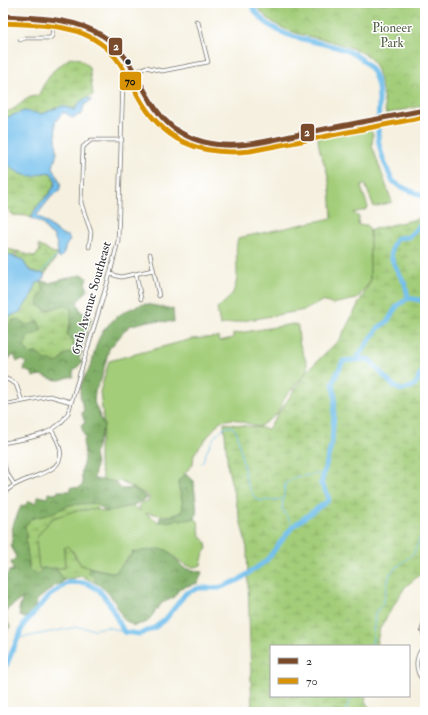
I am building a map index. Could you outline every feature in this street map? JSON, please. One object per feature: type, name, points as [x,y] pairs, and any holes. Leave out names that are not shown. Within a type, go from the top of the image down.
[{"type":"street","points":[[5,3],[4,16],[53,20],[76,24],[99,33],[119,49],[135,72],[150,104],[163,120],[184,135],[208,144],[228,146],[248,144],[425,110]]},
{"type":"street","points":[[20,40],[24,38],[44,39],[51,37],[53,20]]},
{"type":"street","points":[[135,72],[146,67],[162,71],[208,62],[198,22],[196,21]]},
{"type":"street","name":"65th Avenue Southeast","points":[[52,431],[63,421],[71,402],[110,274],[119,228],[123,83],[125,78],[135,72]]},
{"type":"street","points":[[89,246],[91,232],[81,203],[82,149],[86,143],[91,140],[122,140]]},
{"type":"street","points":[[150,254],[159,296]]},
{"type":"street","points":[[110,274],[121,276],[153,270]]},
{"type":"street","points":[[136,274],[141,299]]},
{"type":"street","points":[[3,377],[16,384],[22,401]]},
{"type":"street","points":[[3,405],[50,396],[71,402]]},
{"type":"street","points":[[3,443],[38,436],[52,431],[61,447],[61,456],[58,463],[48,472],[14,484],[3,494]]},
{"type":"street","points":[[3,459],[6,472],[14,484]]},
{"type":"street","points":[[425,620],[422,630],[425,638]]},
{"type":"street","points":[[425,645],[420,650],[416,664],[420,677],[425,683]]},
{"type":"green space","name":"Pioneer Park","points":[[254,3],[425,3],[425,105],[386,114],[383,93],[377,70],[370,58],[359,51],[337,43],[287,30],[275,24],[264,15]]},
{"type":"green space","points":[[71,57],[80,59],[89,67],[93,95],[78,104],[76,109],[68,107],[56,108],[42,114],[24,111],[3,119],[3,112],[13,109],[28,98],[38,96],[53,71]]},
{"type":"green space","points":[[367,127],[373,135],[372,146],[392,202],[374,207],[365,184],[361,187],[368,207],[365,210],[353,213],[359,217],[358,225],[367,225],[370,230],[370,282],[357,299],[332,304],[322,301],[305,310],[220,325],[217,309],[227,300],[235,288],[238,238],[332,218],[329,181],[319,147],[318,137],[324,133],[340,133]]},
{"type":"green space","points":[[3,155],[17,171],[27,174],[51,173],[56,181],[31,218],[27,216],[13,215],[3,203]]},
{"type":"green space","points":[[425,217],[425,570],[405,587],[380,628],[376,645],[270,645],[270,697],[366,697],[365,702],[374,712],[252,712],[247,548],[228,469],[224,423],[268,429],[307,371],[340,339],[370,282],[370,230]]},
{"type":"green space","points":[[38,245],[58,255],[45,274],[37,273],[31,270],[27,267],[23,260],[3,253],[3,248],[16,251],[14,256],[17,256],[17,251],[35,257],[40,250]]},
{"type":"green space","points":[[84,275],[87,278],[85,283],[88,290],[77,302],[81,312],[90,316],[91,321],[80,348],[82,352],[79,358],[82,362],[73,372],[73,377],[55,380],[40,375],[33,377],[32,373],[24,370],[26,362],[20,360],[17,362],[14,355],[8,359],[3,357],[3,327],[14,320],[20,320],[29,324],[38,321],[42,330],[28,337],[37,352],[44,358],[49,359],[70,353],[74,346],[67,334],[71,323],[59,306],[47,311],[39,306],[39,300],[42,281],[49,283]]},
{"type":"green space","points":[[42,282],[43,291],[38,299],[39,306],[47,311],[63,305],[70,308],[71,312],[67,334],[74,346],[74,351],[64,355],[60,361],[55,363],[49,360],[46,361],[36,352],[31,354],[24,346],[28,337],[42,330],[38,321],[28,325],[24,324],[20,320],[14,320],[3,327],[3,319],[20,312],[30,298],[37,283]]},
{"type":"green space","points":[[145,304],[173,309],[174,322],[148,321],[129,326],[109,349],[101,380],[95,391],[94,402],[104,426],[94,454],[96,465],[94,479],[113,481],[122,489],[133,488],[148,498],[132,506],[106,512],[95,503],[70,505],[47,515],[31,519],[25,526],[29,569],[37,575],[43,568],[56,568],[64,580],[61,584],[56,585],[37,600],[34,612],[25,618],[20,616],[19,609],[23,598],[11,606],[6,615],[10,627],[3,637],[3,576],[6,577],[9,571],[13,570],[11,562],[16,558],[11,545],[13,534],[12,527],[21,506],[25,505],[29,501],[35,503],[39,496],[47,498],[48,493],[56,494],[58,491],[71,491],[71,487],[79,488],[83,484],[83,442],[85,439],[81,425],[85,423],[82,414],[84,409],[80,396],[82,382],[91,364],[100,336],[105,329],[123,313]]},
{"type":"green space","points":[[293,324],[298,326],[299,342],[307,364],[307,371],[286,396],[277,414],[259,427],[233,419],[220,421],[194,454],[193,464],[178,481],[183,504],[182,512],[166,516],[145,513],[159,522],[195,519],[198,521],[200,535],[206,542],[207,549],[204,552],[201,565],[192,567],[182,563],[167,550],[133,552],[115,573],[81,565],[72,550],[64,548],[65,568],[39,569],[36,542],[37,537],[51,519],[73,511],[96,509],[106,512],[132,506],[141,511],[139,508],[141,503],[149,501],[149,496],[119,481],[104,483],[99,463],[99,447],[104,426],[100,392],[109,361],[192,339],[218,337],[219,341],[233,338],[233,334]]},
{"type":"green space","points":[[186,474],[194,481],[196,505],[195,519],[159,522],[160,517],[168,517],[182,512],[183,504],[178,481]]},
{"type":"green space","points":[[95,503],[99,506],[96,509],[73,511],[51,519],[37,537],[36,542],[39,569],[43,568],[37,576],[29,569],[25,526],[31,519],[47,515],[70,505]]},
{"type":"green space","points":[[68,546],[81,565],[90,568],[88,573],[96,579],[94,582],[82,576],[64,580],[56,568],[65,568],[64,548]]},
{"type":"green space","points":[[159,549],[167,550],[184,568],[202,572],[198,583],[180,588],[173,598],[162,603],[147,622],[134,626],[123,619],[112,598],[104,589],[94,582],[95,579],[87,573],[90,568],[115,573],[133,552]]},
{"type":"water","points":[[86,98],[92,100],[84,105],[82,114],[72,118],[66,113],[62,113],[55,122],[57,153],[53,167],[61,184],[59,191],[51,197],[37,215],[62,235],[68,236],[70,241],[66,245],[60,258],[58,257],[57,244],[53,235],[50,234],[42,223],[31,218],[37,207],[52,190],[56,181],[51,173],[46,172],[33,176],[24,175],[8,164],[2,152],[3,119],[24,111],[42,114],[62,106],[75,110],[80,102]]},
{"type":"water","points":[[3,253],[23,260],[31,271],[45,274],[42,282],[37,283],[30,298],[20,312],[3,319]]},
{"type":"waterway","points":[[250,3],[262,19],[277,30],[294,37],[345,50],[359,57],[371,69],[375,76],[379,93],[378,139],[380,150],[390,177],[396,184],[425,198]]},
{"type":"waterway","points":[[425,221],[408,237],[397,238],[393,244],[391,254],[394,265],[405,284],[408,298],[425,301]]},
{"type":"waterway","points":[[42,273],[51,261],[58,256]]},
{"type":"waterway","points":[[357,358],[379,327],[387,322],[397,306],[408,298]]},
{"type":"waterway","points":[[3,668],[6,666],[24,624],[49,596],[69,582],[87,583],[99,590],[109,603],[124,632],[140,634],[154,628],[165,620],[186,593],[199,588],[219,588],[239,580],[266,561],[293,526],[329,500],[327,493],[321,484],[332,442],[335,398],[333,382],[343,361],[368,359],[389,382],[403,390],[415,385],[425,366]]},
{"type":"waterway","points":[[202,463],[213,439],[217,434],[227,427],[233,427],[237,433],[247,484],[255,498],[261,501],[282,499]]},
{"type":"waterway","points":[[293,526],[282,509],[285,484],[295,477],[324,473]]},
{"type":"waterway","points":[[372,645],[375,613],[383,603],[390,573],[414,553],[421,535],[425,532]]},
{"type":"waterway","points":[[19,638],[77,627],[94,629],[107,627],[124,632]]},
{"type":"waterway","points":[[345,712],[352,697]]},
{"type":"transit line","name":"2","points":[[3,16],[41,18],[67,22],[80,25],[103,36],[118,48],[129,63],[146,94],[168,123],[183,134],[204,142],[243,145],[425,110]]},
{"type":"transit line","name":"70","points":[[3,23],[66,28],[89,36],[100,43],[117,59],[147,110],[158,123],[170,134],[183,142],[198,148],[231,152],[250,151],[425,117]]}]
